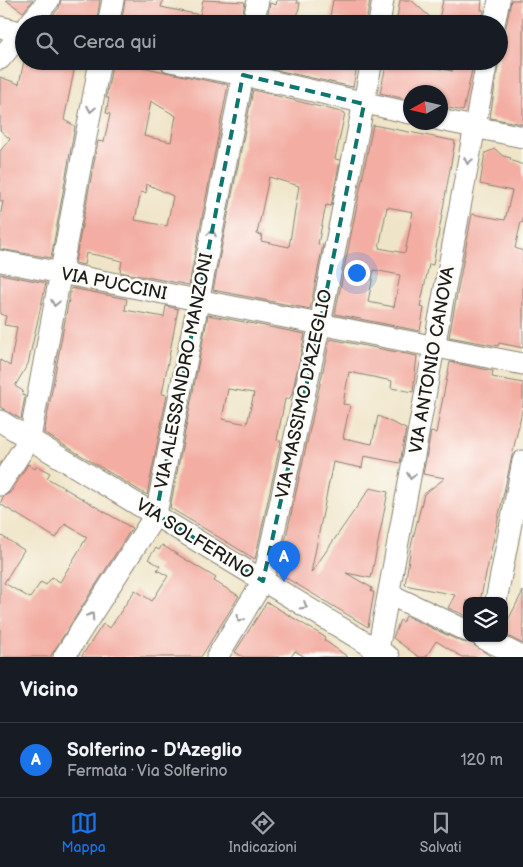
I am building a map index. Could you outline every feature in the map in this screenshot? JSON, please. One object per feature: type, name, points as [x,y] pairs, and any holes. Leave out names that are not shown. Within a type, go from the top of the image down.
[{"type":"street","points":[[37,15],[49,0]]},
{"type":"street","points":[[110,15],[113,0]]},
{"type":"street","points":[[255,15],[258,0]]},
{"type":"street","points":[[380,15],[383,0]]},
{"type":"street","points":[[496,15],[499,0]]},
{"type":"street","points":[[0,27],[15,29]]},
{"type":"street","points":[[0,59],[15,42]]},
{"type":"street","points":[[0,485],[30,438],[98,70]]},
{"type":"street","name":"VIA ALESSANDRO MANZONI","points":[[64,657],[156,514],[244,70]]},
{"type":"street","points":[[251,70],[364,104],[403,112]]},
{"type":"street","name":"VIA MASSIMO D'AZEGLIO","points":[[217,657],[263,581],[320,324],[370,70]]},
{"type":"street","name":"VIA ANTONIO CANOVA","points":[[380,655],[388,594],[436,347],[485,70]]},
{"type":"street","points":[[448,121],[523,136]]},
{"type":"street","name":"VIA PUCCINI","points":[[0,260],[523,364]]},
{"type":"street","name":"VIA SOLFERINO","points":[[0,421],[156,514],[380,655]]},
{"type":"street","points":[[497,597],[523,461]]},
{"type":"street","points":[[388,594],[463,629]]},
{"type":"street","points":[[486,644],[522,657]]},
{"type":"highlighted area","points":[[243,75],[364,104],[320,324],[263,581],[156,514]]},
{"type":"building","points":[[6,0],[33,0],[23,12]]},
{"type":"building","points":[[61,0],[100,0],[98,15],[53,15],[59,8]]},
{"type":"building","points":[[125,0],[163,0],[161,7],[200,15],[122,15]]},
{"type":"building","points":[[203,0],[245,2],[243,15],[200,15]]},
{"type":"building","points":[[277,0],[297,0],[297,3],[300,3],[298,15],[268,15],[270,3],[276,5]]},
{"type":"building","points":[[333,0],[370,0],[368,15],[330,15]]},
{"type":"building","points":[[400,0],[411,0],[428,15],[398,15]]},
{"type":"building","points":[[443,0],[482,0],[481,10],[484,10],[483,15],[440,15]]},
{"type":"building","points":[[511,0],[523,0],[523,124],[490,118],[497,70],[508,70],[508,16]]},
{"type":"building","points":[[22,70],[74,70],[64,120],[75,126],[51,258],[0,249],[0,217],[3,201],[0,201],[0,151],[10,139],[0,130],[0,77],[19,84]]},
{"type":"building","points":[[111,70],[156,70],[228,85],[189,285],[120,272],[122,261],[86,253],[84,265],[75,263],[98,141],[104,142],[110,114],[106,113],[109,98],[106,98]],"holes":[[[151,101],[176,116],[171,142],[144,136]],[[147,184],[173,196],[167,226],[135,220],[141,192],[146,193]]]},
{"type":"building","points":[[276,70],[356,70],[353,87]]},
{"type":"building","points":[[385,70],[472,70],[463,111],[448,108],[448,85],[403,85],[403,98],[380,93]]},
{"type":"building","points":[[253,90],[345,113],[335,159],[340,160],[331,206],[326,205],[318,244],[323,245],[310,309],[213,290]],"holes":[[[269,177],[299,186],[289,247],[261,241],[262,235],[257,234]]]},
{"type":"building","points":[[373,125],[455,141],[433,265],[429,264],[420,307],[424,308],[420,331],[335,314]],"holes":[[[387,207],[413,212],[405,253],[379,248]],[[374,270],[400,275],[394,307],[368,302]]]},
{"type":"building","points":[[495,149],[503,156],[511,158],[510,160],[523,165],[523,223],[521,222],[515,248],[523,251],[523,348],[499,343],[498,346],[449,337],[472,214],[505,220],[512,191],[480,184],[485,153]]},
{"type":"building","points":[[0,274],[46,283],[28,364],[15,386],[23,391],[22,395],[25,396],[21,419],[0,407],[0,360],[10,366],[17,327],[4,325],[6,316],[0,314]]},
{"type":"building","points":[[71,288],[127,299],[125,310],[164,317],[166,306],[178,309],[162,394],[167,395],[147,495],[44,433]]},
{"type":"building","points":[[208,315],[305,334],[292,394],[289,399],[285,399],[277,440],[281,441],[255,559],[170,508]],"holes":[[[228,389],[254,393],[247,424],[222,419]]]},
{"type":"building","points":[[330,339],[417,356],[413,392],[391,388],[392,381],[349,372],[343,404],[350,405],[343,438],[372,444],[378,416],[406,429],[400,463],[364,456],[362,468],[333,462],[311,573],[370,488],[388,492],[371,578],[346,573],[372,588],[371,592],[374,592],[368,627],[278,573]]},
{"type":"building","points":[[450,362],[493,371],[492,377],[523,383],[523,406],[481,597],[463,597],[463,614],[448,608],[455,595],[405,585],[411,546],[424,494],[445,478],[423,474],[431,432],[436,433]]},
{"type":"building","points":[[28,464],[35,469],[37,466],[50,473],[47,478],[132,528],[50,657],[0,657],[0,535],[24,550],[4,583],[30,598],[41,582],[46,585],[52,577],[60,582],[87,537],[65,524],[56,538],[0,504],[3,497],[11,492]]},
{"type":"building","points":[[162,545],[216,578],[214,581],[239,596],[201,657],[81,657],[103,624],[110,628],[135,590],[152,601],[168,576],[157,570],[160,566],[148,559],[156,548],[159,550]]},
{"type":"building","points":[[523,591],[523,644],[508,636],[508,620]]},
{"type":"building","points":[[267,602],[325,637],[324,640],[348,657],[305,657],[295,651],[291,657],[243,657],[235,652]]},
{"type":"building","points":[[406,616],[462,642],[471,643],[492,657],[462,657],[436,641],[426,657],[419,657],[393,638],[400,620],[403,622]]},
{"type":"place","name":"Solferino - D'Azeglio","points":[[284,582]]}]
